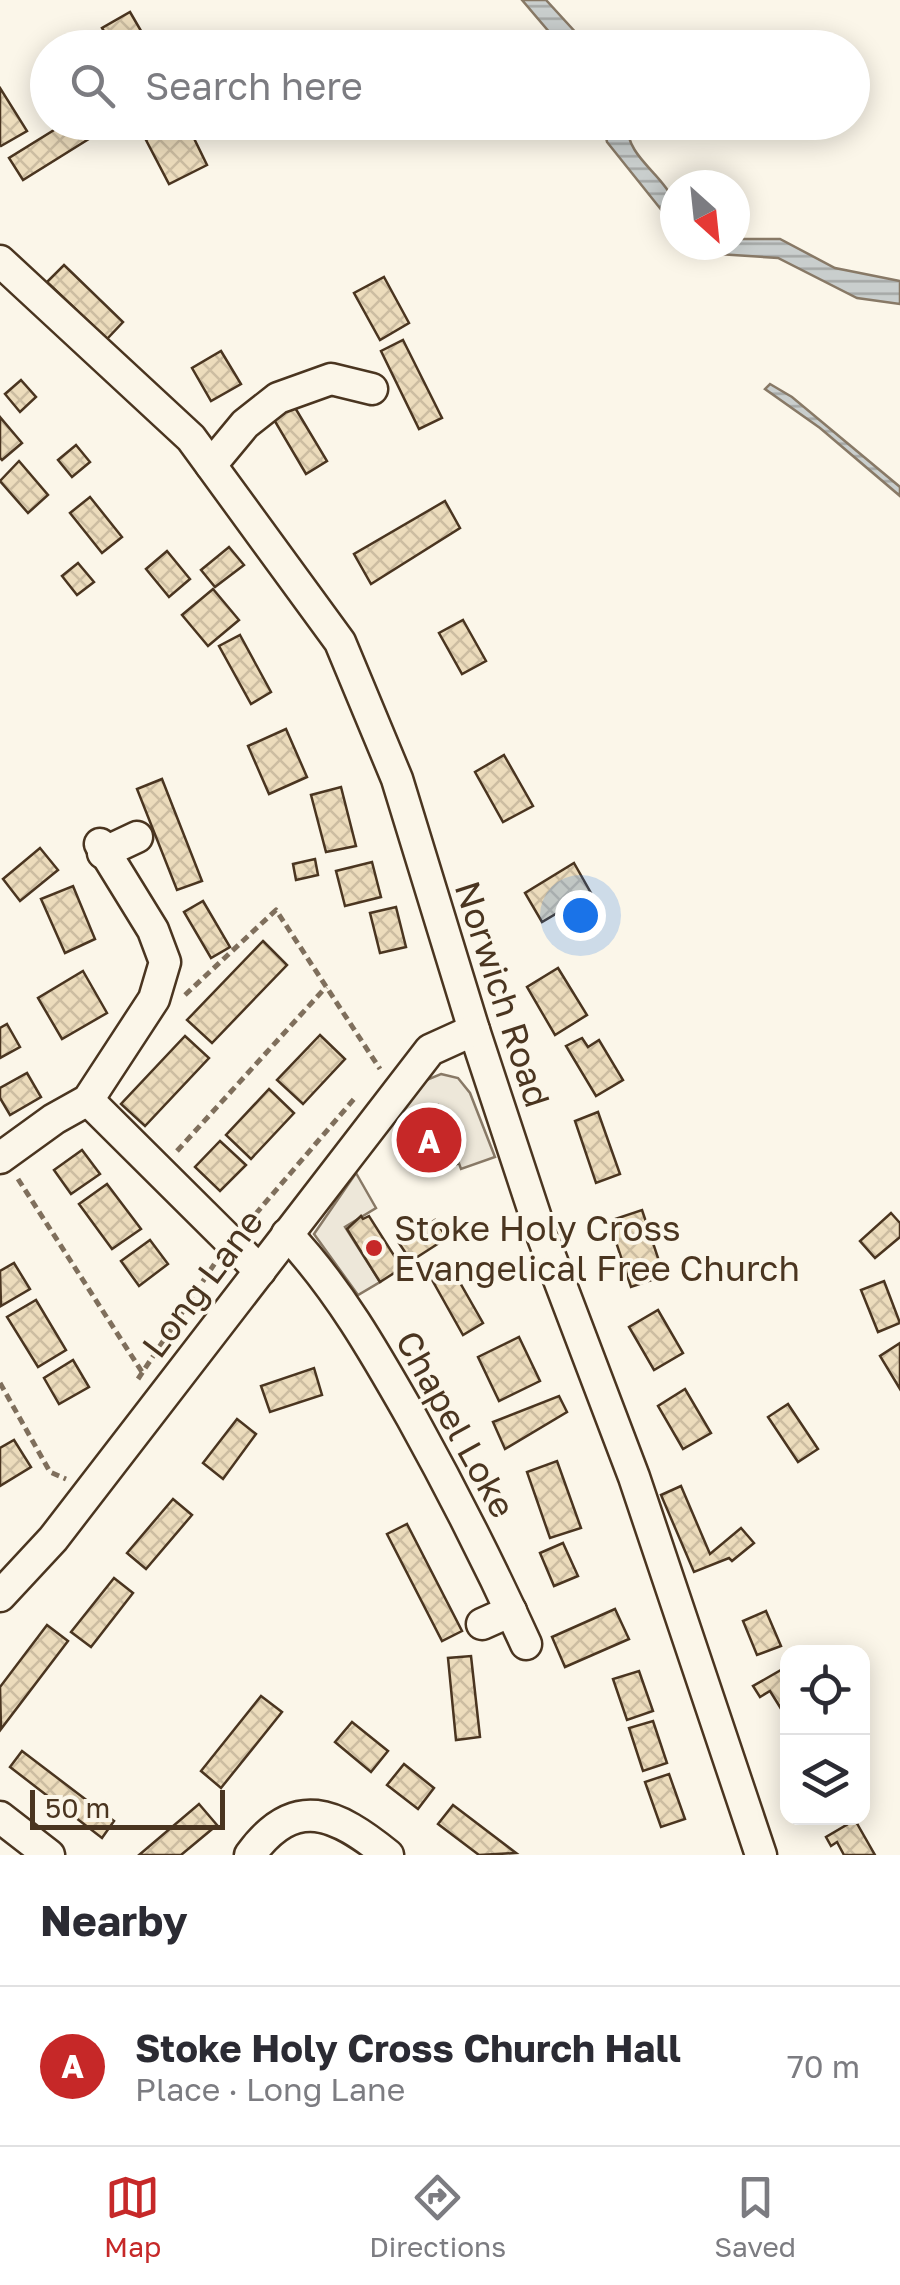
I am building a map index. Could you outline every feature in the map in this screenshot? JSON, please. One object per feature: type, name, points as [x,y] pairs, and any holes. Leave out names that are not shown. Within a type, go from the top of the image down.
[{"type":"street","name":"Norwich Road","points":[[0,261],[191,438],[340,642],[397,780],[540,1227],[634,1478],[761,1855]]},
{"type":"street","points":[[211,465],[245,424],[278,398],[331,379],[372,388]]},
{"type":"street","points":[[0,1157],[88,1100],[154,999],[165,962],[153,930],[101,848],[136,837]]},
{"type":"street","name":"Long Lane","points":[[0,1596],[53,1539],[430,1050],[474,1030]]},
{"type":"street","points":[[88,1100],[260,1271]]},
{"type":"street","name":"Chapel Loke","points":[[287,1234],[310,1259],[368,1341],[468,1518],[526,1644]]},
{"type":"street","points":[[482,1624],[511,1611]]},
{"type":"street","points":[[250,1855],[266,1834],[287,1818],[312,1815],[336,1820],[388,1855]]},
{"type":"street","points":[[0,1817],[49,1855]]},
{"type":"path","points":[[154,999],[170,1009],[276,910],[380,1068]]},
{"type":"path","points":[[159,1170],[326,987]]},
{"type":"path","points":[[0,1157],[13,1171],[142,1373]]},
{"type":"path","points":[[0,1383],[50,1472],[73,1482]]},
{"type":"shaded area","points":[[522,0],[546,0],[573,30],[548,30]]},
{"type":"shaded area","points":[[607,140],[630,140],[660,181],[660,208]]},
{"type":"shaded area","points":[[750,239],[780,239],[835,268],[900,281],[900,304],[857,298],[778,258],[750,256]]},
{"type":"shaded area","points":[[770,384],[792,397],[900,487],[900,496],[820,428],[765,389]]},
{"type":"shaded area","points":[[441,1074],[458,1078],[470,1093],[495,1157],[461,1169],[438,1105],[400,1119],[397,1113],[424,1081]]},
{"type":"shaded area","points":[[356,1173],[376,1208],[345,1227],[380,1282],[358,1295],[314,1234]]},
{"type":"building","points":[[130,12],[140,30],[103,30]]},
{"type":"building","points":[[0,88],[27,131],[1,146],[0,145]]},
{"type":"building","points":[[38,140],[87,140],[23,180],[9,158]]},
{"type":"building","points":[[146,140],[195,140],[207,165],[169,184]]},
{"type":"building","points":[[64,265],[123,322],[107,339],[47,282]]},
{"type":"building","points":[[384,277],[409,323],[380,340],[354,293]]},
{"type":"building","points":[[403,340],[442,418],[419,429],[381,351]]},
{"type":"building","points":[[221,351],[241,384],[211,401],[192,368]]},
{"type":"building","points":[[21,380],[36,397],[20,412],[5,394]]},
{"type":"building","points":[[294,406],[327,461],[306,474],[273,418]]},
{"type":"building","points":[[0,417],[22,443],[2,460],[0,458]]},
{"type":"building","points":[[76,445],[90,462],[72,477],[58,460]]},
{"type":"building","points":[[19,461],[48,495],[28,513],[0,481]]},
{"type":"building","points":[[90,497],[122,537],[102,553],[70,513]]},
{"type":"building","points":[[445,501],[460,528],[371,584],[354,554]]},
{"type":"building","points":[[229,547],[244,565],[215,587],[201,570]]},
{"type":"building","points":[[167,551],[190,579],[169,597],[146,569]]},
{"type":"building","points":[[78,563],[94,582],[77,595],[62,576]]},
{"type":"building","points":[[213,589],[239,620],[208,646],[182,615]]},
{"type":"building","points":[[463,620],[486,661],[462,674],[439,633]]},
{"type":"building","points":[[240,635],[271,692],[251,704],[219,646]]},
{"type":"building","points":[[286,729],[307,777],[269,794],[248,746]]},
{"type":"building","points":[[504,755],[533,806],[503,822],[475,772]]},
{"type":"building","points":[[162,779],[202,881],[177,890],[137,789]]},
{"type":"building","points":[[341,787],[356,846],[326,852],[311,795]]},
{"type":"building","points":[[40,848],[58,870],[20,901],[3,879]]},
{"type":"building","points":[[315,859],[318,875],[296,880],[293,864]]},
{"type":"building","points":[[372,862],[381,897],[345,906],[336,871]]},
{"type":"building","points":[[574,863],[591,893],[542,922],[525,893]]},
{"type":"building","points":[[73,886],[95,939],[65,953],[41,899]]},
{"type":"building","points":[[203,901],[230,947],[211,958],[184,912]]},
{"type":"building","points":[[396,907],[406,947],[380,953],[370,913]]},
{"type":"building","points":[[263,941],[287,965],[212,1043],[187,1020]]},
{"type":"building","points":[[558,968],[587,1015],[555,1035],[527,987]]},
{"type":"building","points":[[83,971],[107,1013],[62,1039],[38,998]]},
{"type":"building","points":[[7,1024],[20,1047],[0,1058],[0,1028]]},
{"type":"building","points":[[320,1035],[345,1059],[303,1104],[277,1080]]},
{"type":"building","points":[[185,1036],[209,1058],[145,1126],[121,1104]]},
{"type":"building","points":[[582,1038],[588,1047],[599,1040],[623,1080],[596,1096],[566,1046]]},
{"type":"building","points":[[27,1073],[41,1097],[10,1115],[0,1098],[0,1088]]},
{"type":"building","points":[[269,1089],[294,1113],[251,1159],[226,1135]]},
{"type":"building","points":[[436,1108],[457,1164],[433,1173],[429,1162],[419,1165],[403,1121]]},
{"type":"building","points":[[598,1112],[620,1174],[596,1183],[575,1121]]},
{"type":"building","points":[[220,1141],[246,1165],[220,1191],[195,1167]]},
{"type":"building","points":[[82,1150],[100,1174],[71,1194],[54,1170]]},
{"type":"building","points":[[107,1184],[141,1229],[112,1249],[79,1204]]},
{"type":"building","points":[[642,1210],[664,1276],[631,1287],[609,1221]]},
{"type":"building","points":[[891,1213],[900,1223],[900,1237],[875,1258],[860,1241]]},
{"type":"building","name":"Stoke Holy Cross Evangelical Free Church","points":[[361,1216],[369,1216],[402,1268],[380,1282],[347,1229]]},
{"type":"building","points":[[435,1220],[447,1238],[411,1261],[399,1243]]},
{"type":"building","points":[[150,1240],[168,1264],[139,1286],[121,1261]]},
{"type":"building","points":[[14,1263],[30,1289],[1,1306],[0,1271]]},
{"type":"building","points":[[451,1267],[483,1323],[463,1335],[431,1278]]},
{"type":"building","points":[[884,1281],[900,1323],[878,1332],[861,1290]]},
{"type":"building","points":[[36,1300],[66,1350],[38,1367],[7,1317]]},
{"type":"building","points":[[658,1310],[683,1353],[654,1370],[629,1327]]},
{"type":"building","points":[[519,1337],[540,1381],[499,1401],[478,1357]]},
{"type":"building","points":[[900,1343],[900,1389],[880,1356]]},
{"type":"building","points":[[73,1360],[89,1387],[59,1404],[44,1378]]},
{"type":"building","points":[[314,1368],[322,1395],[270,1412],[261,1386]]},
{"type":"building","points":[[685,1389],[711,1433],[683,1449],[658,1406]]},
{"type":"building","points":[[559,1396],[567,1412],[505,1449],[493,1422]]},
{"type":"building","points":[[788,1404],[818,1449],[798,1462],[768,1417]]},
{"type":"building","points":[[237,1419],[256,1434],[223,1479],[203,1463]]},
{"type":"building","points":[[14,1440],[31,1467],[0,1486],[0,1448]]},
{"type":"building","points":[[557,1461],[581,1528],[550,1538],[527,1472]]},
{"type":"building","points":[[681,1486],[710,1554],[741,1528],[754,1543],[732,1561],[729,1558],[694,1572],[661,1495]]},
{"type":"building","points":[[173,1499],[192,1515],[146,1569],[127,1553]]},
{"type":"building","points":[[407,1524],[462,1631],[442,1641],[387,1534]]},
{"type":"building","points":[[563,1543],[578,1576],[554,1586],[540,1553]]},
{"type":"building","points":[[114,1578],[133,1593],[91,1647],[71,1632]]},
{"type":"building","points":[[615,1609],[629,1639],[565,1667],[552,1637]]},
{"type":"building","points":[[766,1611],[780,1646],[757,1655],[743,1621]]},
{"type":"building","points":[[47,1625],[68,1641],[1,1729],[0,1687]]},
{"type":"building","points":[[471,1656],[480,1737],[456,1740],[448,1658]]},
{"type":"building","points":[[639,1671],[653,1711],[627,1720],[613,1679]]},
{"type":"building","points":[[780,1671],[780,1707],[770,1691],[760,1697],[753,1686]]},
{"type":"building","points":[[261,1696],[282,1712],[221,1788],[201,1771]]},
{"type":"building","points":[[653,1721],[667,1763],[643,1771],[629,1728]]},
{"type":"building","points":[[352,1722],[388,1751],[371,1772],[335,1742]]},
{"type":"building","points":[[22,1751],[114,1821],[102,1838],[10,1767]]},
{"type":"building","points":[[404,1764],[434,1788],[418,1809],[387,1785]]},
{"type":"building","points":[[669,1774],[685,1819],[661,1827],[645,1782]]},
{"type":"building","points":[[199,1804],[217,1825],[181,1855],[139,1855]]},
{"type":"building","points":[[453,1805],[516,1853],[479,1855],[438,1824]]},
{"type":"building","points":[[846,1825],[858,1825],[875,1855],[844,1855],[837,1842],[831,1846],[826,1837]]},
{"type":"place","name":"Stoke Holy Cross Church Hall","points":[[429,1140]]},
{"type":"place","name":"Stoke Holy Cross Evangelical Free Church","points":[[374,1248]]}]
